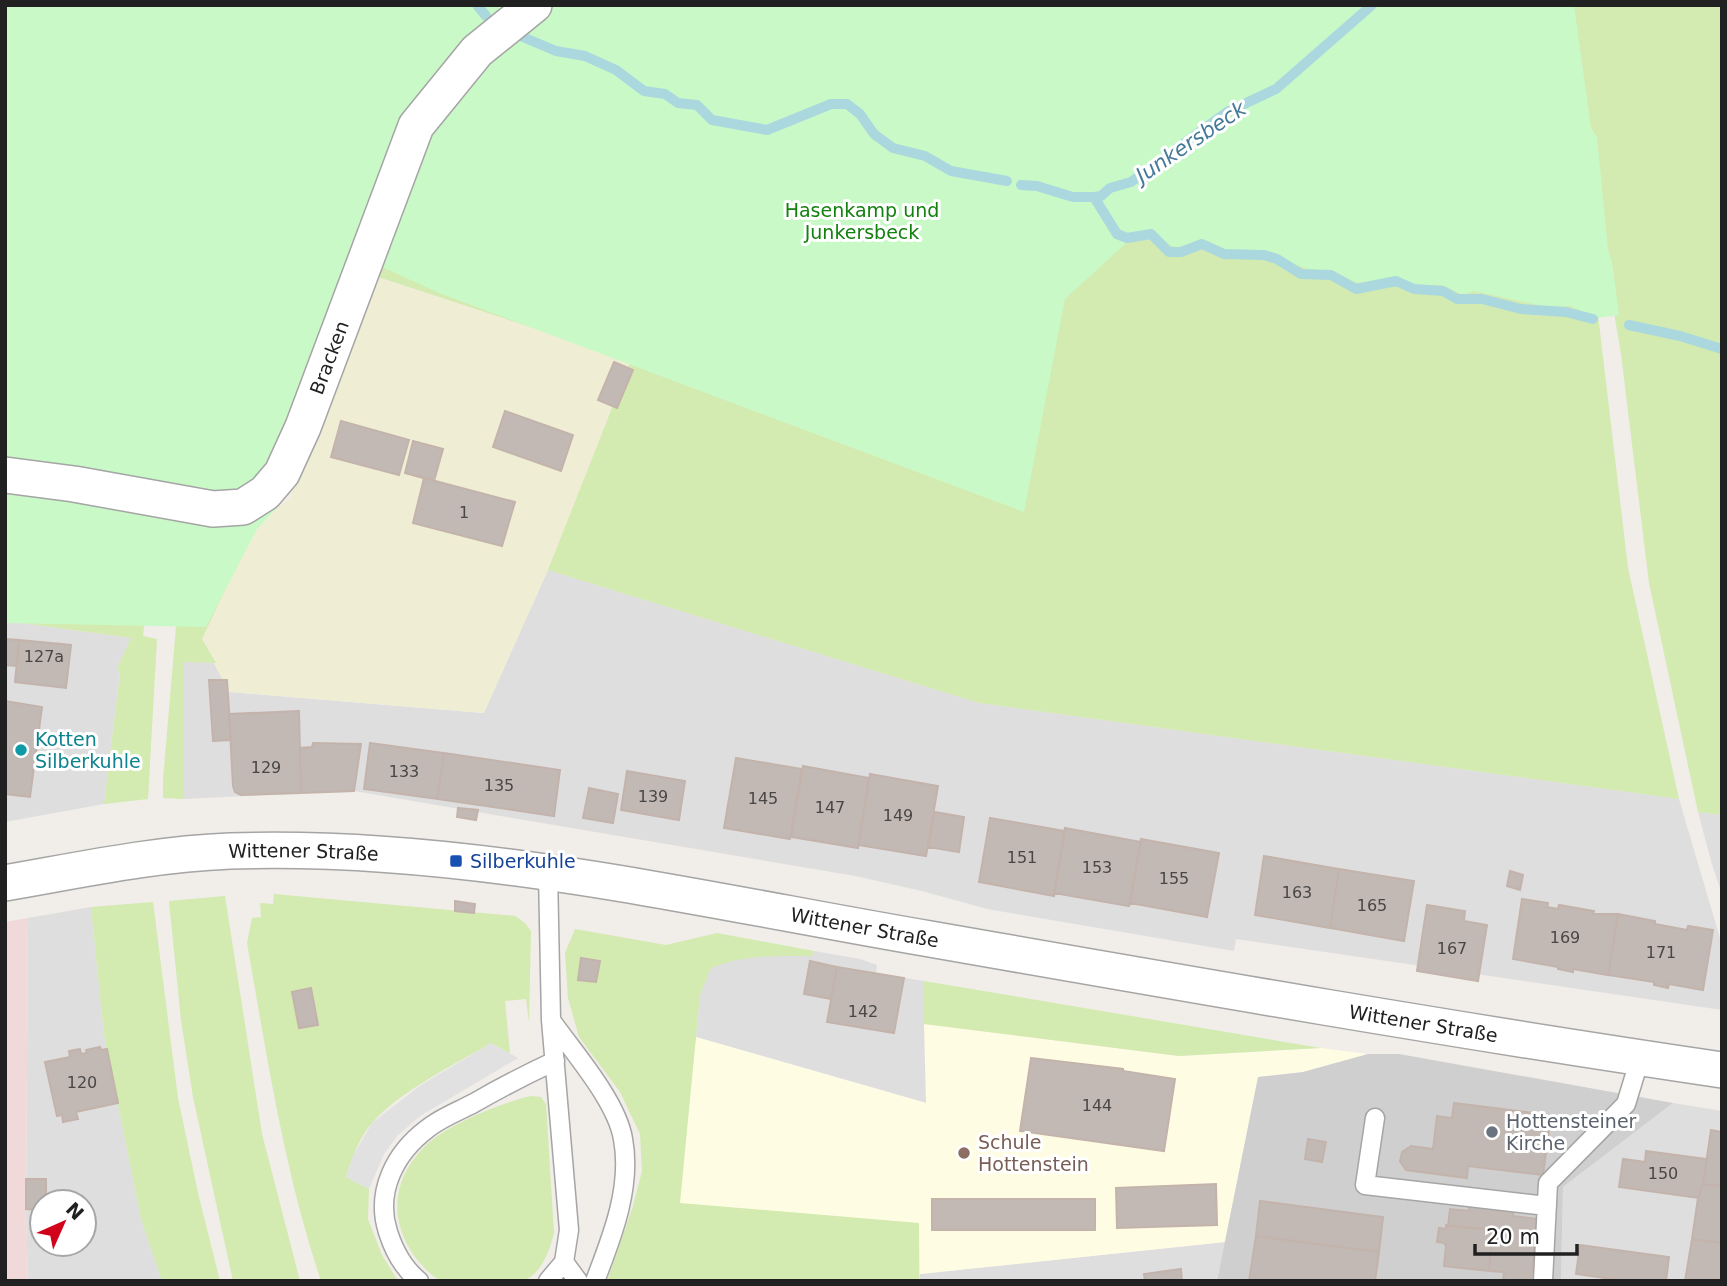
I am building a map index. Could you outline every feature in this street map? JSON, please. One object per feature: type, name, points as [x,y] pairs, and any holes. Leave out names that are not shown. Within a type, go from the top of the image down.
[{"type":"street","name":"Bracken","points":[[5,475],[74,484],[213,509],[243,507],[265,494],[282,473],[303,427],[416,126],[477,51],[534,5]]},
{"type":"street","name":"Wittener Straße","points":[[5,883],[139,860],[232,851],[355,853],[456,861],[548,873],[1394,1020],[1722,1070]]},
{"type":"lane","points":[[548,873],[551,1020],[569,1230],[564,1262],[548,1281]]},
{"type":"lane","points":[[551,1020],[608,1102],[623,1137],[625,1168],[621,1203],[595,1281]]},
{"type":"lane","points":[[1543,1281],[1548,1183],[1626,1104],[1640,1058]]},
{"type":"lane","points":[[419,1281],[394,1251],[384,1221],[384,1191],[394,1165],[407,1147],[428,1127],[555,1061]]},
{"type":"lane","points":[[1375,1118],[1365,1185],[1547,1206]]},
{"type":"lane","points":[[564,1262],[578,1281]]},
{"type":"shaded area","points":[[548,570],[979,703],[1679,799],[1722,945],[1722,1010],[1236,939],[1234,951],[987,909],[855,876],[354,791],[184,799],[184,661],[216,663],[229,692],[483,713]]},
{"type":"shaded area","points":[[5,615],[21,623],[131,638],[117,668],[120,673],[104,804],[5,822]]},
{"type":"shaded area","points":[[1698,812],[1722,815],[1722,895],[1711,861]]},
{"type":"shaded area","points":[[91,907],[104,1035],[141,1219],[162,1281],[28,1281],[26,1212],[28,918]]},
{"type":"shaded area","points":[[28,918],[28,1281],[5,1281],[5,922]]},
{"type":"shaded area","points":[[814,951],[860,959],[877,965],[876,973],[924,981],[927,1103],[696,1037],[700,995],[711,967],[753,956],[812,956]]},
{"type":"shaded area","name":"Schule Hottenstein","points":[[924,1024],[1179,1056],[1321,1048],[1368,1054],[1303,1072],[1258,1077],[1225,1242],[920,1274],[919,1224],[679,1204],[696,1037],[926,1103]]},
{"type":"shaded area","points":[[491,1043],[518,1058],[420,1116],[398,1135],[384,1154],[369,1189],[346,1177],[353,1156],[372,1123],[421,1085]]},
{"type":"shaded area","points":[[1368,1054],[1399,1054],[1673,1103],[1563,1187],[1561,1281],[1217,1281],[1258,1077],[1303,1072]]},
{"type":"shaded area","points":[[1673,1103],[1722,1111],[1722,1281],[1561,1281],[1563,1187]]},
{"type":"shaded area","points":[[1225,1242],[1217,1281],[919,1281],[920,1274]]},
{"type":"green space","name":"Hasenkamp und Junkersbeck","points":[[5,5],[496,5],[501,10],[543,11],[551,5],[1574,5],[1591,128],[1597,137],[1608,250],[1619,315],[1597,318],[1570,306],[1546,307],[1474,291],[1463,295],[1442,285],[1410,283],[1400,278],[1357,283],[1335,272],[1308,269],[1291,263],[1277,253],[1231,252],[1207,241],[1198,240],[1181,248],[1169,245],[1154,231],[1137,233],[1065,299],[1024,512],[439,293],[382,267],[283,481],[278,507],[257,529],[206,627],[5,623]]},
{"type":"green space","points":[[1474,5],[1596,298],[1628,568],[1679,799],[979,703],[548,570],[631,360],[369,274],[408,176]]},
{"type":"green space","points":[[1558,5],[1722,5],[1722,815],[1698,812],[1649,583],[1621,354],[1564,19]]},
{"type":"green space","points":[[369,274],[631,360],[548,570],[484,713],[229,692],[201,639],[256,524],[289,499]]},
{"type":"green space","points":[[256,524],[202,639],[216,663],[184,662],[184,799],[163,798],[178,603],[149,584],[143,636],[157,639],[148,799],[104,804],[120,674],[117,668],[131,638],[21,623]]},
{"type":"green space","points":[[274,894],[515,916],[531,931],[529,1022],[526,999],[505,1001],[510,1054],[491,1043],[412,1089],[372,1123],[353,1156],[346,1177],[369,1189],[368,1219],[382,1255],[398,1281],[321,1281],[287,1156],[247,943],[252,918],[261,917],[260,903],[273,904]]},
{"type":"green space","points":[[225,896],[262,1134],[300,1281],[233,1281],[193,1097],[181,1020],[169,901]]},
{"type":"green space","points":[[153,902],[178,1098],[220,1281],[162,1281],[141,1219],[104,1035],[91,907]]},
{"type":"green space","points":[[575,929],[666,945],[717,933],[814,951],[812,956],[749,958],[711,968],[700,995],[680,1203],[919,1223],[919,1281],[607,1281],[642,1171],[640,1134],[620,1092],[579,1037],[568,998],[565,953]]},
{"type":"green space","points":[[924,981],[1321,1048],[1179,1056],[924,1024]]},
{"type":"green space","points":[[531,1096],[541,1097],[546,1104],[554,1233],[544,1260],[530,1278],[520,1282],[442,1281],[428,1272],[415,1257],[401,1228],[398,1200],[406,1172],[425,1146],[447,1130],[490,1109]]},
{"type":"building","points":[[614,362],[633,370],[617,408],[598,400]]},
{"type":"building","points":[[505,411],[573,435],[561,471],[493,447]]},
{"type":"building","points":[[341,421],[409,440],[399,475],[331,457]]},
{"type":"building","points":[[413,441],[443,449],[434,481],[405,473]]},
{"type":"building","points":[[424,478],[515,502],[502,546],[413,523]]},
{"type":"building","points":[[5,639],[19,640],[17,666],[5,665]]},
{"type":"building","points":[[19,640],[71,645],[66,688],[15,682]]},
{"type":"building","points":[[209,680],[227,680],[231,740],[213,741]]},
{"type":"building","name":"Kotten Silberkuhle","points":[[5,701],[42,707],[30,797],[5,794]]},
{"type":"building","points":[[299,711],[301,793],[241,795],[235,792],[229,714]]},
{"type":"building","points":[[313,743],[361,744],[354,791],[301,793],[300,748],[312,747]]},
{"type":"building","points":[[370,743],[444,753],[437,799],[364,789]]},
{"type":"building","points":[[444,753],[560,770],[554,816],[437,799]]},
{"type":"building","points":[[736,758],[802,769],[790,839],[724,828]]},
{"type":"building","points":[[803,766],[869,778],[858,848],[791,837]]},
{"type":"building","points":[[627,771],[685,781],[679,820],[621,810]]},
{"type":"building","points":[[870,774],[938,786],[926,856],[858,845]]},
{"type":"building","points":[[589,788],[618,794],[613,823],[583,818]]},
{"type":"building","points":[[458,808],[478,810],[476,820],[457,817]]},
{"type":"building","points":[[935,812],[964,817],[959,852],[928,847]]},
{"type":"building","points":[[990,818],[1065,831],[1054,896],[979,882]]},
{"type":"building","points":[[1065,828],[1141,842],[1129,906],[1054,893]]},
{"type":"building","points":[[1141,839],[1219,853],[1207,917],[1130,903]]},
{"type":"building","points":[[1264,856],[1339,869],[1330,928],[1255,915]]},
{"type":"building","points":[[1339,869],[1414,881],[1404,941],[1330,928]]},
{"type":"building","points":[[1510,871],[1523,875],[1520,890],[1507,886]]},
{"type":"building","points":[[1522,899],[1548,903],[1547,907],[1558,909],[1559,905],[1594,911],[1593,914],[1618,914],[1608,975],[1573,969],[1573,972],[1513,959]]},
{"type":"building","points":[[455,901],[475,904],[474,913],[455,911]]},
{"type":"building","points":[[1427,905],[1465,911],[1464,921],[1487,925],[1478,981],[1417,971]]},
{"type":"building","points":[[1618,914],[1687,930],[1688,926],[1713,930],[1703,990],[1669,984],[1668,988],[1654,985],[1654,982],[1608,975]]},
{"type":"building","points":[[581,958],[600,961],[596,982],[578,980]]},
{"type":"building","points":[[810,961],[837,967],[831,999],[804,994]]},
{"type":"building","points":[[837,967],[904,978],[894,1033],[827,1022]]},
{"type":"building","points":[[311,988],[318,1025],[299,1028],[292,992]]},
{"type":"building","points":[[100,1047],[101,1050],[107,1049],[118,1103],[76,1112],[78,1119],[63,1122],[62,1115],[57,1116],[45,1062],[70,1057],[69,1051],[80,1049],[81,1054]]},
{"type":"building","points":[[1031,1058],[1123,1069],[1175,1079],[1164,1151],[1020,1131]]},
{"type":"building","name":"Hottensteiner Kirche","points":[[1454,1103],[1551,1115],[1543,1175],[1468,1166],[1467,1178],[1406,1170],[1400,1161],[1402,1152],[1411,1146],[1433,1149],[1437,1116],[1452,1118]]},
{"type":"building","points":[[1711,1130],[1722,1132],[1722,1186],[1703,1184]]},
{"type":"building","points":[[1308,1139],[1326,1142],[1322,1162],[1305,1159]]},
{"type":"building","points":[[1646,1151],[1707,1159],[1698,1198],[1619,1187],[1623,1159],[1645,1162]]},
{"type":"building","points":[[26,1179],[46,1179],[46,1188],[28,1188],[26,1209]]},
{"type":"building","points":[[1216,1184],[1217,1225],[1117,1228],[1116,1188]]},
{"type":"building","points":[[1703,1184],[1722,1186],[1722,1243],[1692,1239],[1698,1198]]},
{"type":"building","points":[[932,1199],[1095,1199],[1095,1230],[932,1230]]},
{"type":"building","points":[[1260,1201],[1383,1217],[1379,1252],[1256,1236]]},
{"type":"building","points":[[1470,1205],[1514,1210],[1513,1216],[1537,1219],[1531,1281],[1503,1281],[1504,1272],[1489,1271],[1493,1230],[1448,1226],[1450,1209],[1469,1211]]},
{"type":"building","points":[[1446,1225],[1493,1230],[1489,1271],[1444,1266],[1446,1246],[1437,1242],[1439,1228],[1446,1229]]},
{"type":"building","points":[[1256,1236],[1379,1252],[1375,1281],[1249,1281]]},
{"type":"building","points":[[1692,1239],[1722,1243],[1722,1281],[1685,1281]]},
{"type":"building","points":[[1580,1245],[1669,1257],[1666,1281],[1626,1281],[1576,1274]]},
{"type":"building","points":[[1181,1269],[1182,1281],[1145,1281],[1144,1274]]},
{"type":"waterway","name":"Junkersbeck","points":[[477,5],[486,16]]},
{"type":"waterway","name":"Junkersbeck","points":[[1021,185],[1037,186],[1073,197],[1094,197],[1101,196],[1110,188],[1131,182],[1227,112],[1276,89],[1372,5]]},
{"type":"waterway","name":"Junkersbeck","points":[[518,35],[556,51],[585,56],[616,70],[644,91],[665,94],[678,103],[697,105],[712,120],[767,130],[831,104],[847,104],[860,114],[874,134],[893,148],[925,156],[951,171],[1007,181]]},
{"type":"waterway","points":[[1094,197],[1117,234],[1127,238],[1151,234],[1169,252],[1181,252],[1202,244],[1224,254],[1264,255],[1277,259],[1301,274],[1331,275],[1356,289],[1396,281],[1414,289],[1443,291],[1457,299],[1482,299],[1521,309],[1566,312],[1593,319]]},
{"type":"waterway","name":"Junkersbeck","points":[[1629,325],[1722,349]]},
{"type":"place","name":"Kotten Silberkuhle","points":[[21,750]]},
{"type":"place","name":"Silberkuhle","points":[[456,861]]},
{"type":"place","name":"Hottensteiner Kirche","points":[[1492,1132]]},
{"type":"place","name":"Schule Hottenstein","points":[[964,1153]]}]
